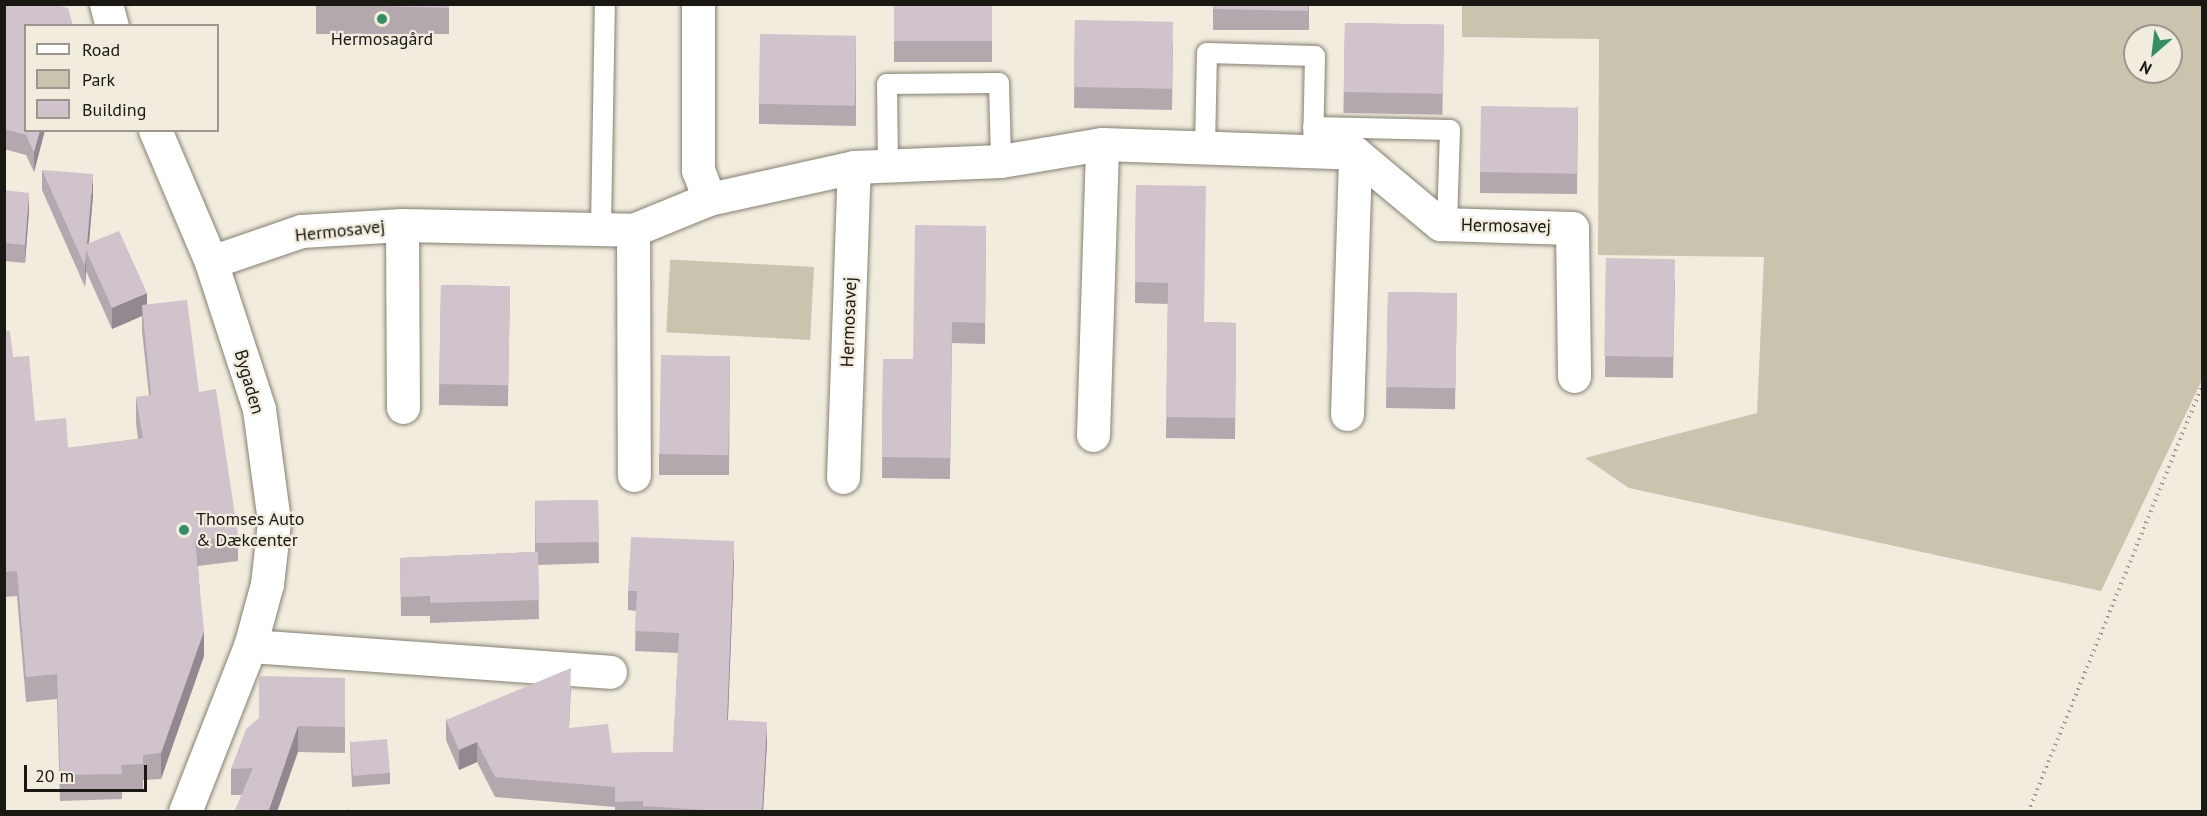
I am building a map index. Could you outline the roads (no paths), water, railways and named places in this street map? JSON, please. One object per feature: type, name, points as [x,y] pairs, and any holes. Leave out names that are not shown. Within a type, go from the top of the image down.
[{"type":"street","points":[[106,4],[111,24]]},
{"type":"street","points":[[698,4],[698,170],[709,199]]},
{"type":"street","name":"Bygaden","points":[[155,132],[211,262],[259,409],[274,522],[267,584],[250,646],[184,812]]},
{"type":"street","name":"Hermosavej","points":[[211,262],[301,231],[402,225],[617,228],[709,199],[854,167],[1001,161],[1102,144],[1205,147],[1313,139],[1354,153],[1440,224],[1572,228],[1574,376]]},
{"type":"street","points":[[1093,435],[1102,144]]},
{"type":"street","points":[[1347,414],[1354,153]]},
{"type":"street","name":"Hermosavej","points":[[843,477],[854,167]]},
{"type":"street","name":"Hermosavej","points":[[402,225],[403,407]]},
{"type":"street","points":[[617,228],[634,475]]},
{"type":"street","points":[[250,646],[610,672]]},
{"type":"lane","points":[[605,4],[617,228]]},
{"type":"lane","points":[[1205,147],[1207,53],[1315,56],[1313,139],[1450,130],[1447,225]]},
{"type":"lane","points":[[888,166],[887,84],[999,83],[1001,161]]},
{"type":"place","name":"Hermosagård","points":[[382,19]]},
{"type":"place","name":"Thomses Auto & Dækcenter","points":[[184,530]]}]
